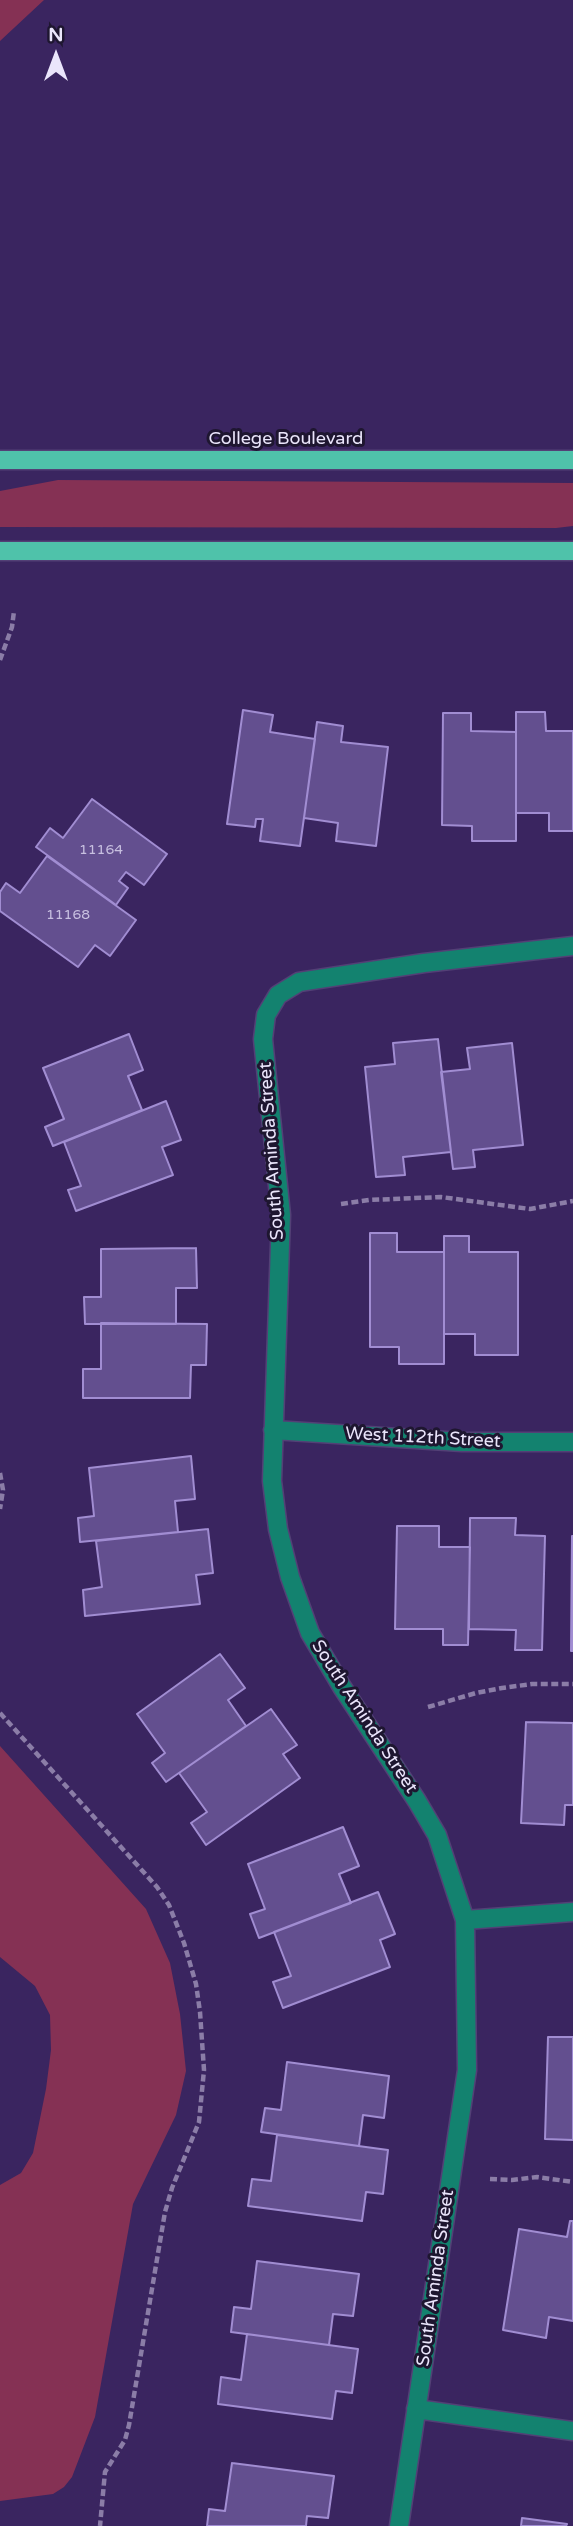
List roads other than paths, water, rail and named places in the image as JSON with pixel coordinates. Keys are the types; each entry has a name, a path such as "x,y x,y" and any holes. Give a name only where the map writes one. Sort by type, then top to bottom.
{"main road":[{"name":"College Boulevard","path":"0,460 573,460"},
{"path":"0,551 573,551"}],"street":[{"name":"South Aminda Street","path":"399,2526 467,2070 465,1920 437,1835 310,1633 290,1577 278,1529 272,1481 281,1215 263,1039 266,1015 278,995 299,982 424,963 573,946"},
{"name":"West 112th Street","path":"273,1430 462,1442 573,1442"},
{"path":"465,1920 573,1912"},
{"path":"416,2409 573,2431"}]}
